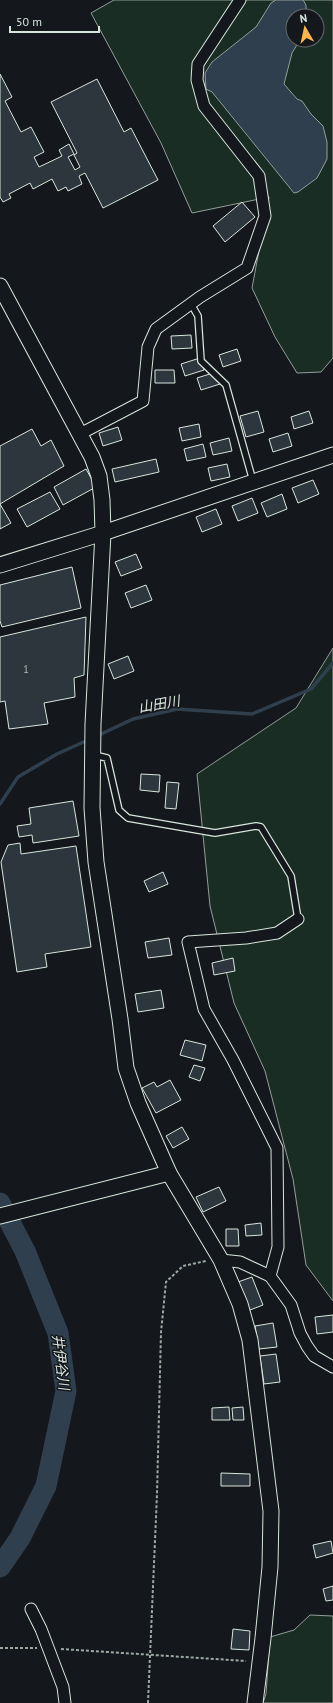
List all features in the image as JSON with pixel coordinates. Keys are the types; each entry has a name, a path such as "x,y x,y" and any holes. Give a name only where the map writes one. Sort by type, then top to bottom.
{"street":[{"path":"80,434 143,401 148,347 156,329 191,304 247,268 265,216 259,176 204,106 197,80 198,64 240,0"},
{"path":"0,286 92,457 98,476 102,500 103,533 93,724 92,808 96,862 120,1018 126,1068 138,1103 169,1173 221,1260 240,1304 250,1340 271,1511 270,1567 255,1703"},
{"path":"0,565 103,533 333,455"},
{"path":"270,1276 278,1247 277,1148 204,1009 188,942 246,938 277,933 298,920"},
{"path":"0,1216 169,1173"},
{"path":"221,1260 240,1262 270,1276 291,1305 300,1333 307,1346 314,1356 333,1367"},
{"path":"31,1609 41,1629 63,1687 65,1703"}],"lane":[{"path":"191,304 198,316 201,361 226,384 253,482"},
{"path":"93,751 106,758 119,810 128,818 215,833 256,826 261,827 291,876 298,920"}],"path":[{"path":"148,1703 157,1494 161,1332 166,1282 182,1266 209,1260 221,1260"},
{"path":"0,1648 47,1648 260,1661"}],"green space":[{"path":"114,0 333,0 333,358 321,372 297,373 275,337 252,288 269,197 192,213 161,143 91,13"},
{"path":"333,648 333,1301 306,1265 293,1179 265,1071 234,1003 210,906 197,774 296,708"},
{"path":"310,1615 333,1616 333,1703 263,1703 266,1694 270,1637 294,1630"}],"water":[{"path":"276,0 303,0 306,5 306,8 285,8 285,48 295,48 292,53 284,84 297,99 302,101 311,114 323,126 327,142 327,159 317,178 298,192 294,193 212,92 206,89 205,73 212,62 256,27 271,3"}],"building":[{"path":"0,74 12,97 5,101 21,132 31,127 44,152 34,157 39,167 62,156 59,150 69,144 74,154 68,157 75,170 80,167 74,155 77,153 51,102 97,79 124,132 131,128 158,180 103,208 85,173 79,176 82,184 68,191 66,187 58,191 52,179 33,189 30,183 9,194 11,198 3,202 0,197"},
{"path":"242,202 255,217 225,242 213,226"},
{"path":"191,335 192,348 172,349 171,336"},
{"path":"237,349 241,361 223,367 219,355"},
{"path":"200,358 204,370 185,376 181,364"},
{"path":"155,370 174,370 175,383 155,383"},
{"path":"216,372 220,384 201,390 197,378"},
{"path":"258,411 264,432 246,437 240,416"},
{"path":"309,411 313,423 294,429 291,417"},
{"path":"199,424 201,437 182,441 179,428"},
{"path":"118,427 122,440 103,446 99,433"},
{"path":"32,429 41,446 51,440 64,466 0,504 0,446"},
{"path":"288,433 292,446 273,452 269,439"},
{"path":"229,438 232,451 213,455 210,443"},
{"path":"203,444 206,457 187,461 184,449"},
{"path":"156,459 159,472 115,482 112,469"},
{"path":"227,464 230,477 211,481 208,468"},
{"path":"86,469 96,487 63,505 54,487"},
{"path":"313,480 319,494 298,503 292,488"},
{"path":"50,492 60,509 27,527 17,509"},
{"path":"282,494 287,509 267,517 261,503"},
{"path":"252,498 258,513 238,521 232,506"},
{"path":"0,504 11,523 0,529"},
{"path":"216,509 222,524 202,532 196,517"},
{"path":"136,554 142,568 121,576 115,562"},
{"path":"72,567 81,608 2,627 0,621 0,585"},
{"path":"146,585 152,600 131,608 125,593"},
{"path":"86,617 84,675 74,678 75,697 44,703 48,724 9,729 5,701 0,702 0,637"},
{"path":"128,656 134,671 114,679 108,664"},
{"path":"141,774 160,775 159,792 140,790"},
{"path":"167,782 179,783 176,809 165,808"},
{"path":"73,801 79,836 33,843 32,835 19,837 17,826 31,824 29,808"},
{"path":"20,843 21,854 76,846 91,947 45,954 47,967 17,972 1,862 8,845"},
{"path":"163,872 168,884 149,892 144,881"},
{"path":"169,938 172,955 148,958 145,942"},
{"path":"233,958 235,971 214,975 212,963"},
{"path":"161,990 164,1008 138,1012 135,994"},
{"path":"185,1040 206,1045 202,1061 180,1055"},
{"path":"194,1065 205,1068 200,1081 189,1077"},
{"path":"170,1080 181,1100 156,1113 142,1088 154,1082 157,1087"},
{"path":"182,1127 189,1139 173,1148 166,1136"},
{"path":"219,1187 226,1201 203,1212 196,1197"},
{"path":"261,1223 262,1235 246,1236 245,1225"},
{"path":"226,1229 238,1229 239,1246 226,1246"},
{"path":"252,1277 263,1305 250,1310 238,1282"},
{"path":"333,1315 333,1332 317,1334 315,1317"},
{"path":"273,1323 277,1347 259,1349 255,1326"},
{"path":"276,1354 280,1382 264,1384 260,1356"},
{"path":"229,1407 230,1420 212,1420 212,1408"},
{"path":"243,1407 244,1420 233,1420 232,1408"},
{"path":"221,1473 250,1474 250,1486 221,1486"},
{"path":"331,1541 333,1553 316,1558 313,1545"},
{"path":"333,1586 333,1600 326,1601 323,1589"},
{"path":"233,1629 250,1631 249,1650 231,1649"}],"waterway":[{"name":"山田川","path":"97,736 133,719 177,709 252,714 311,689 333,663"},
{"name":"山田川","path":"0,804 18,777 57,754 88,740"},
{"name":"井伊谷川","path":"0,1203 25,1251 58,1333 66,1391 46,1486 20,1538 0,1567"}]}
